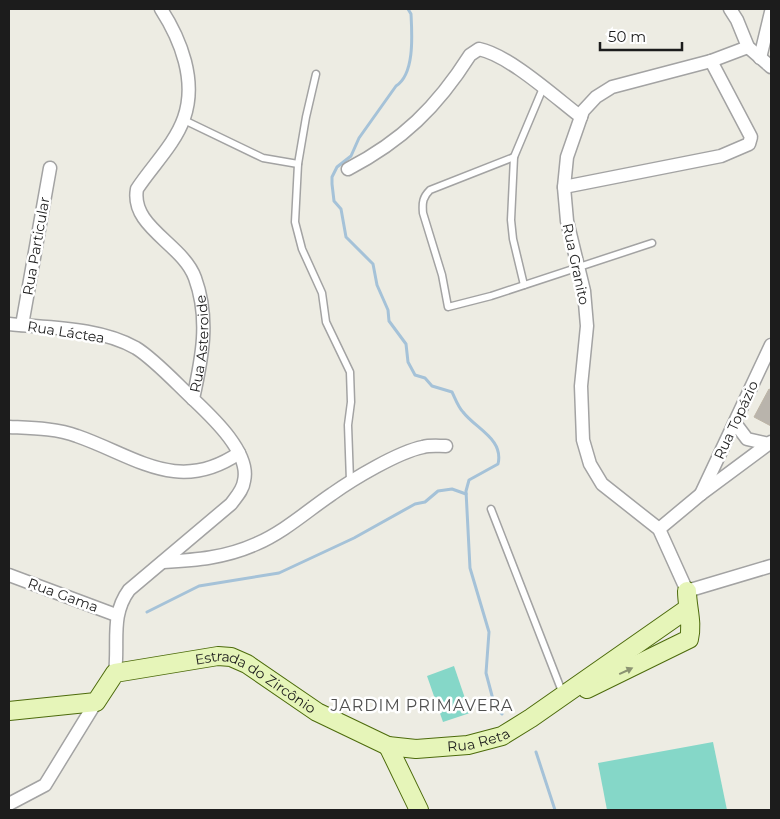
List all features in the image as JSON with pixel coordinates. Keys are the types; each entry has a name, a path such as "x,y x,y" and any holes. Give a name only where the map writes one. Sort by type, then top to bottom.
{"street":[{"name":"Rua Asteroide","path":"96,702 115,672 118,653 116,615 120,603 129,590 230,504 242,488 245,479 239,452 224,432 193,399 202,360 204,336 202,303 195,277 186,261 145,220 135,200 138,189 184,120 189,100 188,77 180,44 162,9"},
{"path":"730,9 737,20 748,47 771,67"},
{"path":"760,58 771,12"},
{"name":"Rua Granito","path":"687,600 660,528 602,484 590,464 583,440 581,410 587,326 584,291 567,221 564,187 567,157 583,111 596,97 612,87 711,61 748,47"},
{"path":"348,169 374,155 401,136 429,111 470,55 479,49 492,54 543,88 580,117"},
{"path":"564,187 721,156 749,144 751,137 711,61"},
{"name":"Rua Particular","path":"15,324 50,168"},
{"name":"Rua Láctea","path":"15,324 106,336 136,348 193,399"},
{"name":"Rua Topázio","path":"701,494 771,345"},
{"path":"734,423 746,439 770,443"},
{"path":"9,427 76,435 140,464 168,471 202,470 221,465 239,452"},
{"path":"660,528 701,494 770,443"},
{"path":"163,562 201,560 227,555 257,544 279,532 350,482 415,449 446,446"},
{"path":"687,600 771,566"},
{"name":"Rua Gama","path":"9,575 116,615"},
{"name":"Rua Reta","path":"561,698 682,644 689,639 691,630 687,600"},
{"name":"Rua Reta","path":"388,746 416,749 468,745 502,736 561,698 687,600"},
{"name":"Estrada do Zircônio","path":"115,672 188,659 218,656 231,658 247,664 317,712 388,746"},
{"path":"9,711 96,702"},
{"path":"9,804 45,785 96,702"},
{"path":"388,746 419,810"}],"lane":[{"path":"316,74 306,116 298,164 295,222 302,250 322,293 326,322 350,372 352,402 348,425 350,482"},
{"path":"524,285 511,220 514,157 543,88"},
{"path":"184,120 263,158 298,164"},
{"path":"514,157 430,190 425,195 422,202 423,213 440,267 448,307 524,285 577,266 652,243"},
{"path":"491,509 561,698"}],"shaded area":[{"path":"454,666 470,713 443,722 427,676"},
{"path":"713,742 727,810 607,810 598,763"}],"building":[{"path":"769,389 771,390 771,426 754,417"}],"waterway":[{"path":"408,9 411,14 412,42 407,72 359,138 351,156 337,167 332,177 334,201 341,209 346,237 373,264 377,285 388,310 389,321 406,344 408,362 415,375 425,378 432,386 452,392 461,410 488,435 497,448 499,455 498,464 469,480 466,491 470,568 489,632 486,673 495,707 502,714"},
{"path":"147,612 199,586 279,573 354,538 415,504 425,502 438,491 452,489 466,494"},
{"path":"536,752 555,810"}],"district":[{"name":"JARDIM PRIMAVERA","path":"422,705"}]}
